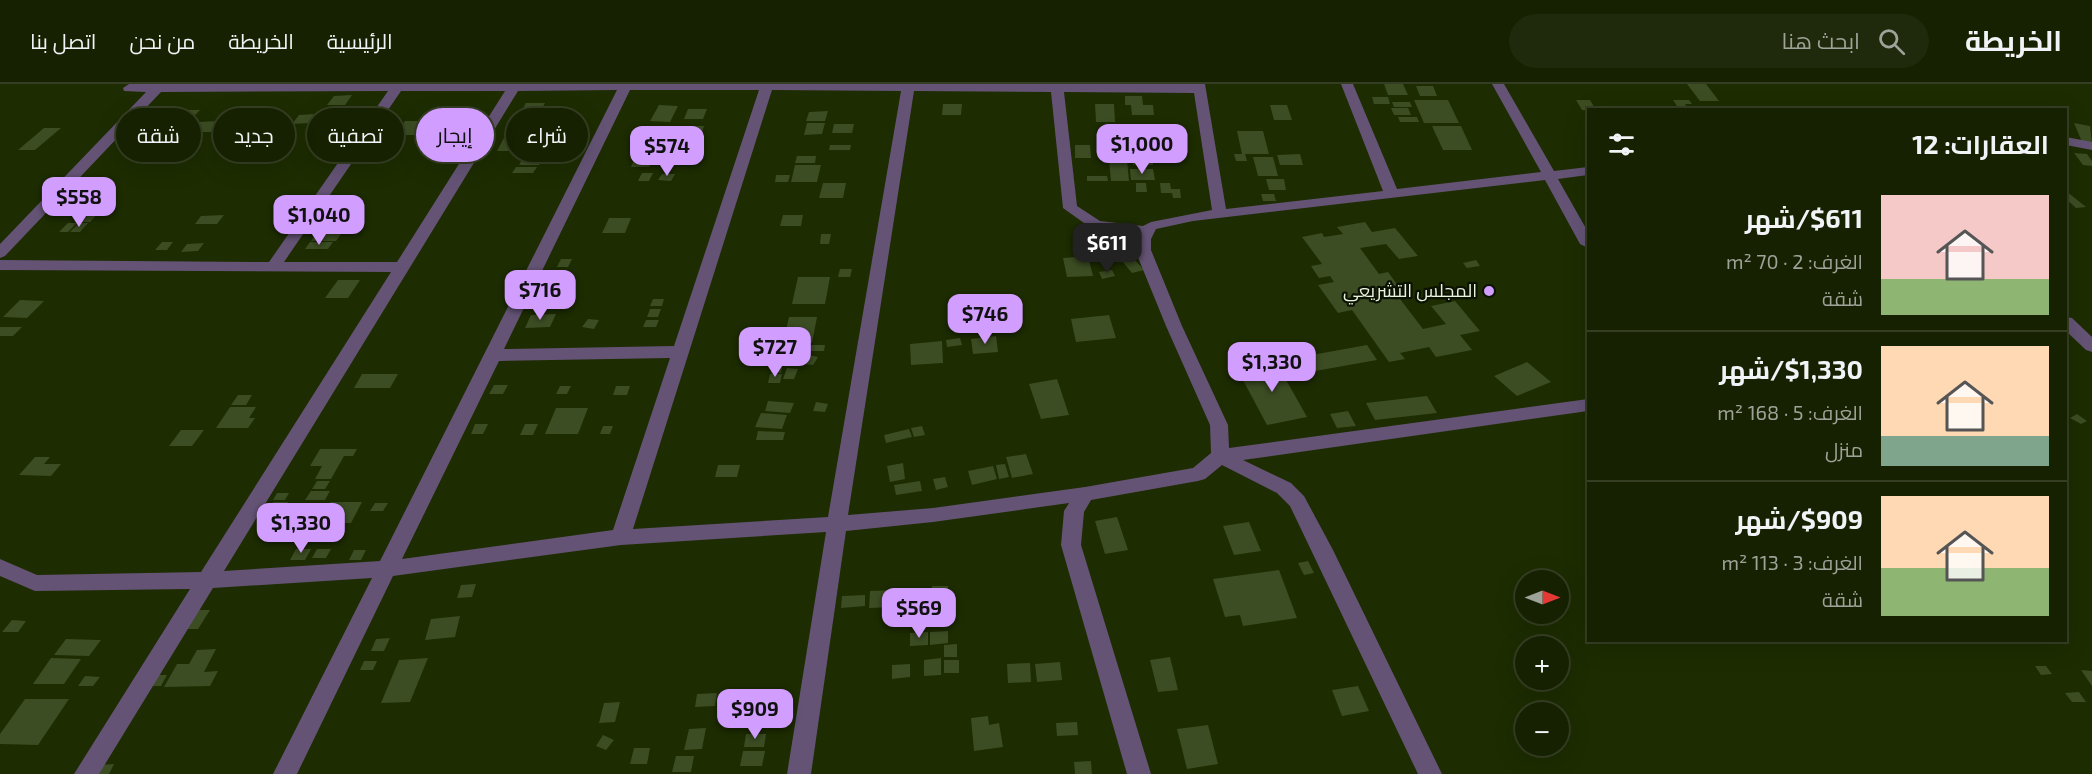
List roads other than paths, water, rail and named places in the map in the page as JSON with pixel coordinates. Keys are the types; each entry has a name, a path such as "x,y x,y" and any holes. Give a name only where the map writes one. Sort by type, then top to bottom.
{"street":[{"path":"1347,84 1392,195"},
{"path":"1498,84 1587,242"},
{"path":"129,88 159,86 626,85 1199,86 1220,214"},
{"path":"285,774 626,85"},
{"path":"621,537 766,85"},
{"path":"0,253 159,86"},
{"path":"273,267 398,86"},
{"path":"86,774 515,86"},
{"path":"799,774 837,524 909,86"},
{"path":"1057,86 1070,208 1096,225 1146,231 1159,224 1220,214 1587,171"},
{"path":"2067,141 2092,146"},
{"path":"1146,231 1143,250 1174,326 1220,425 1220,456"},
{"path":"0,265 401,267"},
{"path":"2067,323 2092,346"},
{"path":"492,355 680,352"},
{"path":"0,567 35,582 207,580 386,569 621,537 837,524 933,515 1084,494 1198,474 1220,456 1587,405"},
{"path":"1220,456 1284,488 1297,501 1323,550 1430,774"},
{"path":"1084,494 1074,511 1071,544 1139,774"}],"place":[{"name":"المجلس التشريعي","path":"1489,291"}]}
